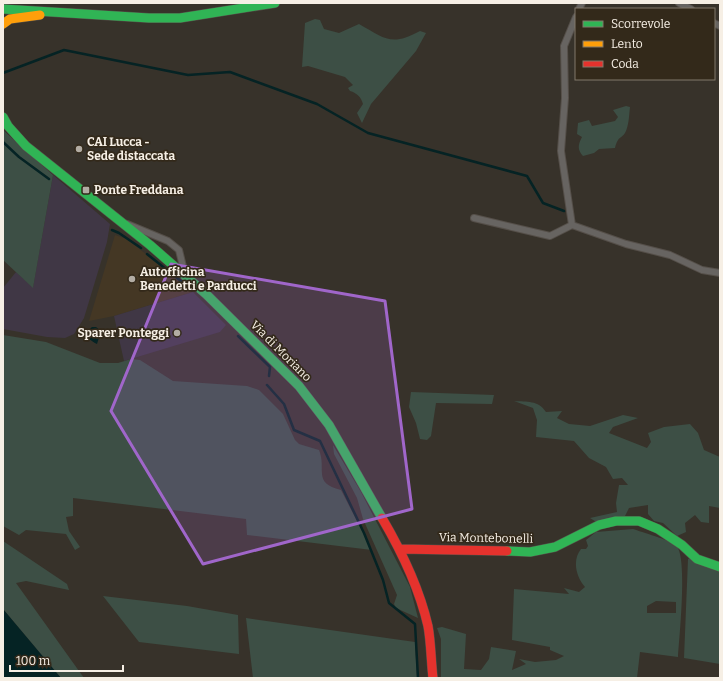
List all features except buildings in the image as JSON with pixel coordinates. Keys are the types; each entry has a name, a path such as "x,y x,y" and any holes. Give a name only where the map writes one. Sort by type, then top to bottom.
{"main road":[{"path":"3,10 65,12 149,18 180,18 226,12 275,3"},
{"path":"3,24 10,19 65,12"},
{"name":"Via di Moriano","path":"3,117 8,126 26,146 185,275 299,386 315,405 329,425 400,549 422,604 431,645 433,678"},
{"name":"Via Montebonelli","path":"400,549 530,552 555,547 599,525 616,521 639,521 658,529 682,545 697,559 720,567"}],"street":[{"path":"679,3 689,8"},
{"path":"572,225 561,151 565,98 564,46 575,18"},
{"path":"474,218 550,236 572,225 626,244 670,255 702,270 720,273"},
{"path":"120,221 147,231 179,250 185,275"}],"highlighted area":[{"path":"171,264 385,301 412,509 203,564 111,411"}],"shaded area":[{"path":"53,175 110,224 107,242 84,318 74,334 65,338 47,337 3,329 3,288 16,272 33,287"},
{"path":"115,235 127,239 193,292 114,316 89,321"},
{"path":"193,292 226,325 220,332 124,361 114,316"}],"green space":[{"path":"315,19 320,20 324,29 339,33 359,24 382,37 395,40 402,39 420,31 426,33 416,51 371,104 362,123 357,113 363,104 360,97 348,88 353,85 345,77 308,66 302,67 305,23"},
{"path":"626,106 630,107 629,120 624,135 617,141 615,148 599,149 594,153 583,156 579,149 582,137 577,134 578,123 589,120 592,126 615,121 618,117 613,110"},
{"path":"3,130 53,175 33,288 3,260"},
{"path":"3,335 46,342 100,363 118,363 131,359 140,360 173,381 247,386 259,390 283,414 295,440 299,444 319,450 323,479 332,487 341,490 372,550 247,535 246,519 73,498 73,516 66,517 69,531 80,547 75,550 66,534 26,530 19,535 3,526"},
{"path":"411,392 494,395 492,404 436,403 431,436 427,440 420,439 416,423 409,407"},
{"path":"514,401 528,402 539,405 546,412 562,411 557,418 569,424 590,426 623,415 638,418 613,427 609,433 647,448 651,442 648,433 664,427 690,424 698,433 704,450 720,457 720,508 709,506 709,523 701,522 695,515 685,523 686,532 677,536 663,523 654,521 648,514 648,505 629,508 625,516 598,523 590,518 617,512 616,503 619,485 628,485 622,478 613,479 606,467 589,458 574,441 536,437 537,420 533,408"},
{"path":"333,445 361,492 410,587 418,618 396,608 394,604 397,595 363,519 357,498 334,454"},
{"path":"633,529 676,545 680,552 682,564 681,616 678,657 640,652 637,678 441,678 441,639 437,628 442,627 466,634 464,669 481,670 489,659 491,647 516,651 512,670 526,664 519,659 535,662 556,660 564,656 550,650 550,647 512,640 514,589 569,594 564,588 579,592 585,587 577,573 576,563 578,553 581,549 586,549 588,546 586,540 596,532","holes":["656,601 676,602 676,613 647,613 647,606"]},
{"path":"3,541 67,584 69,590 26,581 16,583 84,678 61,678 3,609"},
{"path":"690,558 720,569 720,664 684,658 688,559"},
{"path":"103,596 187,606 238,615 239,654 139,642"},
{"path":"246,618 415,642 417,678 253,678"}],"water":[{"path":"92,327 96,327 101,331 97,344 87,337 87,332"},
{"path":"3,609 61,678 3,678"}],"waterway":[{"path":"3,73 64,50 188,75 230,72 317,104 368,133 527,176 543,203 564,211"},
{"path":"3,142 19,157 49,179"},
{"path":"112,230 141,248"},
{"path":"147,254 192,290"},
{"path":"238,336 270,367 269,376"},
{"path":"267,385 284,404 294,430 320,441 364,533 383,580 389,603 415,624 418,678"}],"traffic: fast":[{"path":"3,9 149,18 180,18 275,3"},
{"path":"3,117 8,126 26,146 150,245 206,294 299,386 329,425 382,518"},
{"path":"507,551 530,552 555,547 599,525 616,521 639,521 658,529 682,545 697,559 720,567"}],"traffic: slow":[{"path":"3,24 10,19 40,15"}],"traffic: jam":[{"path":"382,518 403,557 420,597 430,638 433,678"},
{"path":"400,549 507,551"}],"place":[{"name":"CAI Lucca - Sede distaccata","path":"79,149"},
{"name":"Ponte Freddana","path":"86,190"},
{"name":"Autofficina Benedetti e Parducci","path":"132,279"},
{"name":"Sparer Ponteggi","path":"177,333"}]}
